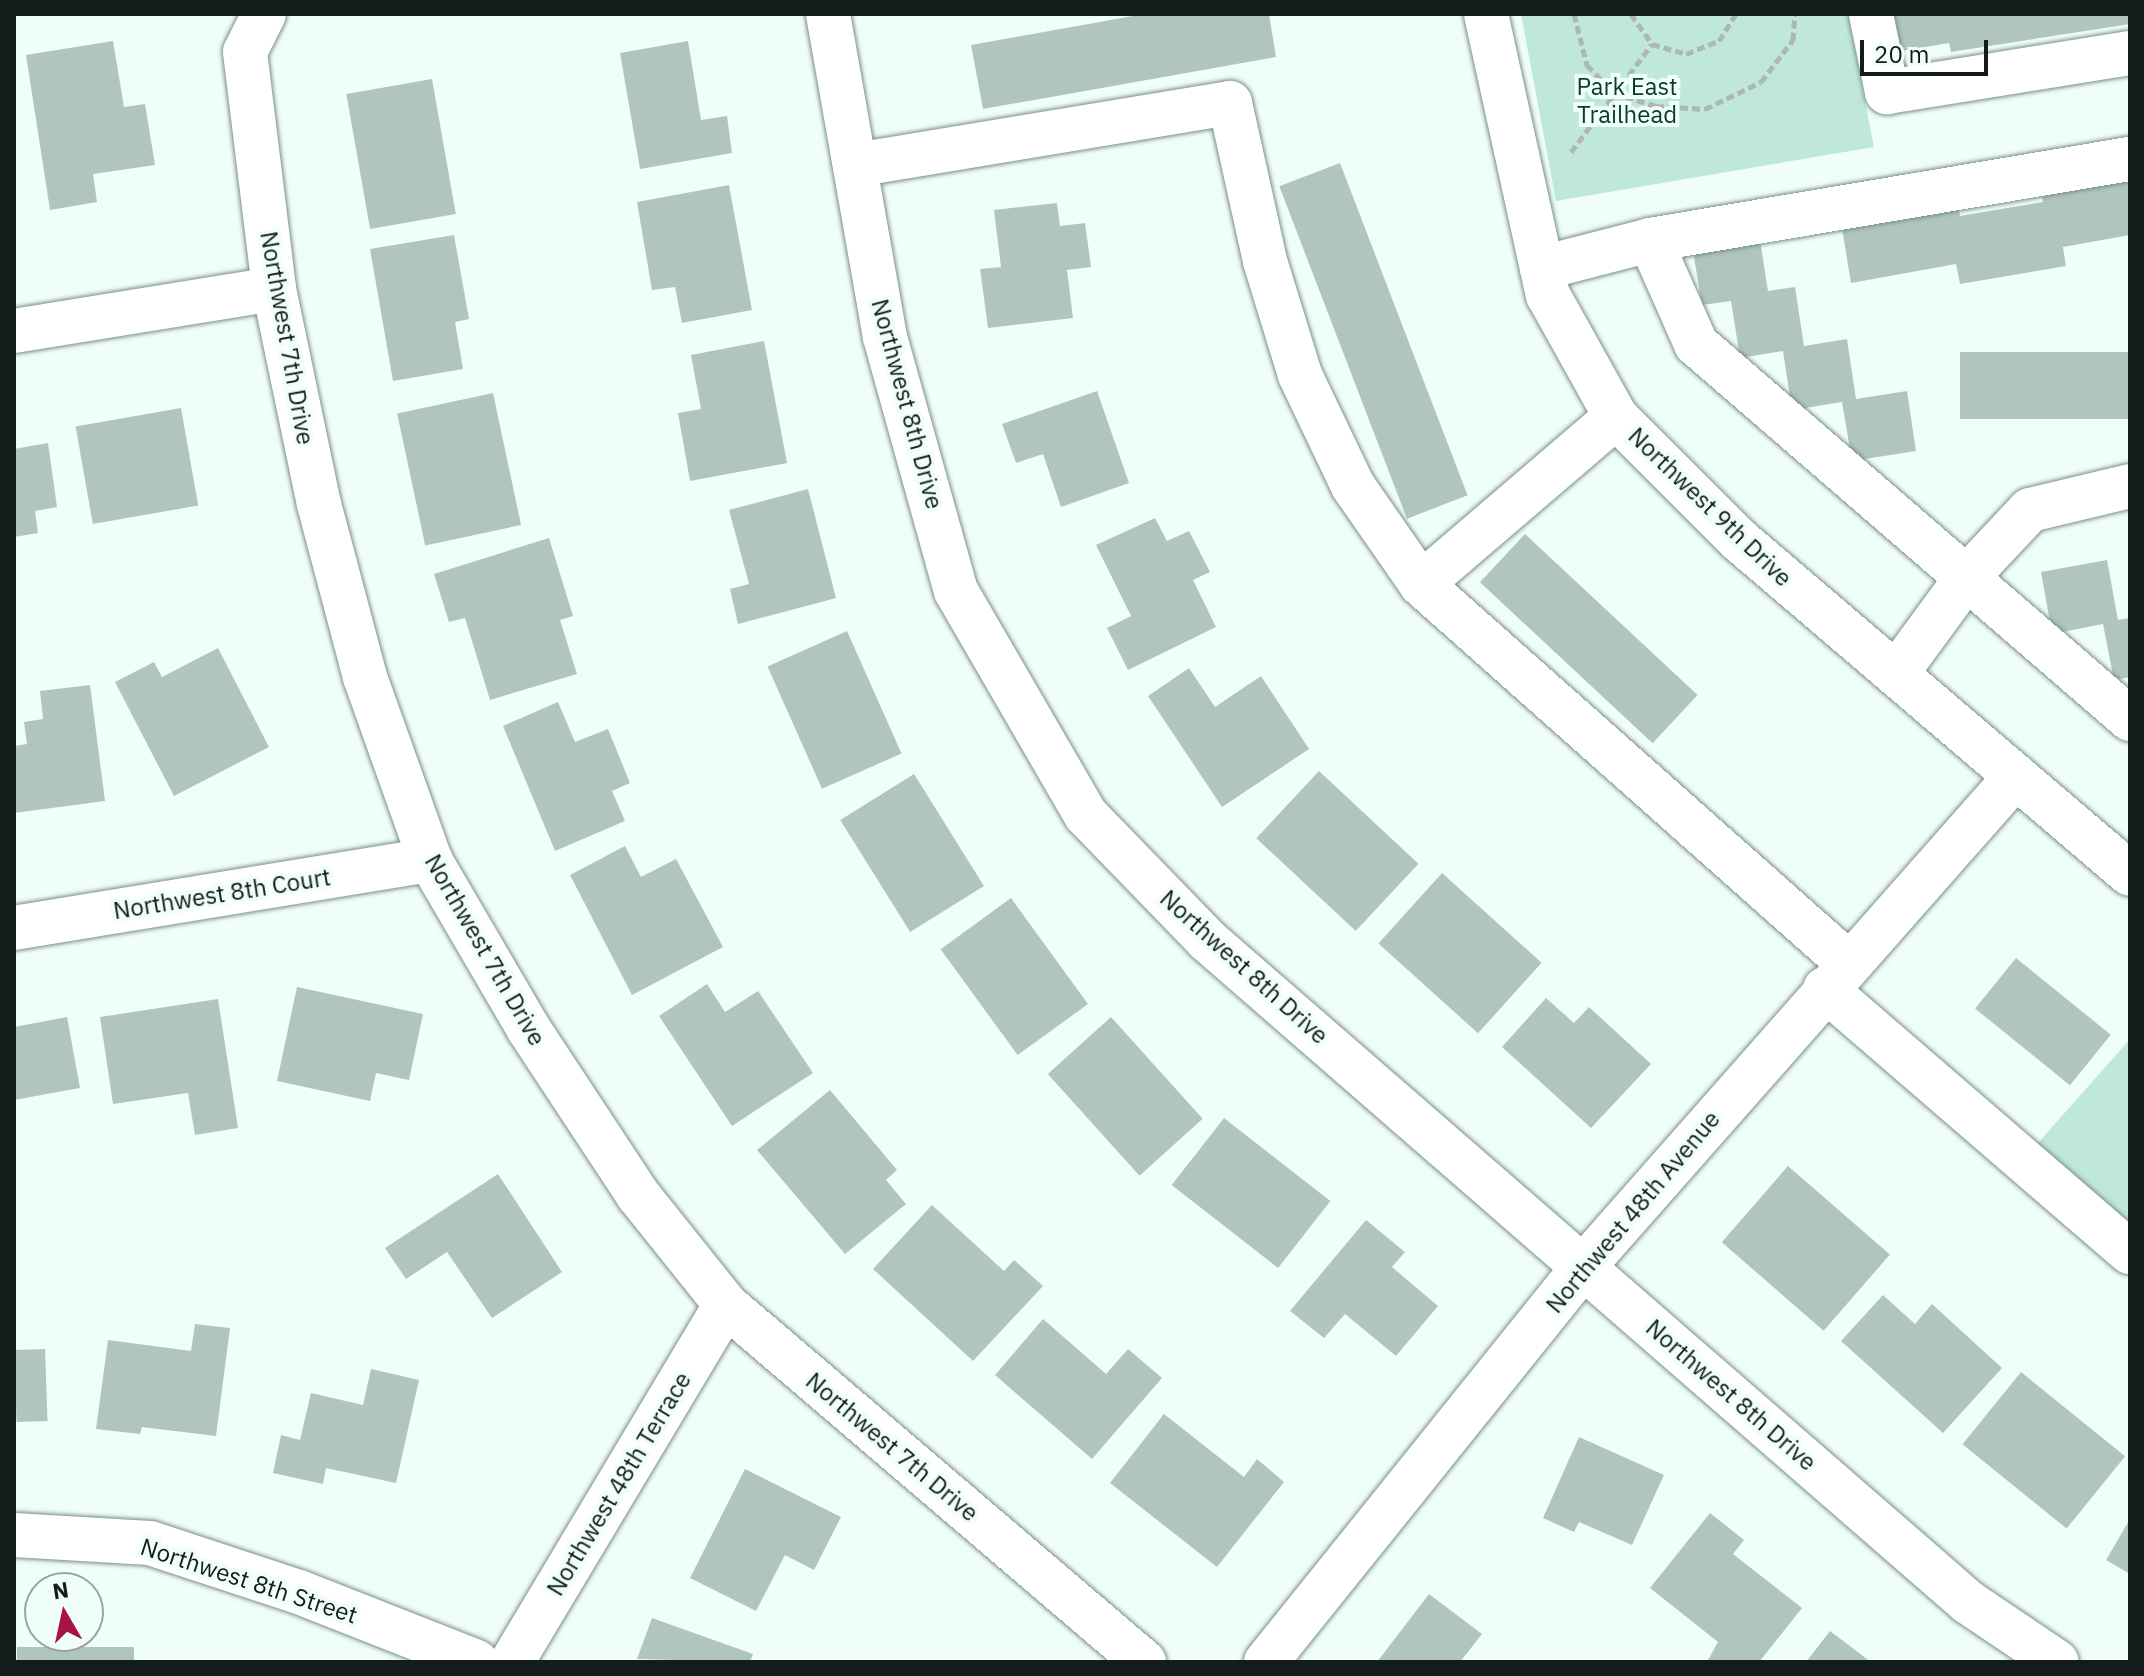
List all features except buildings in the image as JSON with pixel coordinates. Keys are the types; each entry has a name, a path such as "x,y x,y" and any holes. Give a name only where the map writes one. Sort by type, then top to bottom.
{"street":[{"name":"Northwest 7th Drive","path":"264,14 245,52 274,289 319,504 365,677 430,860 528,1028 629,1182 726,1305 1144,1662"},
{"name":"Northwest 8th Drive","path":"828,14 885,337 956,591 1086,815 1207,940 1968,1602 2057,1662"},
{"name":"Northwest 9th Drive","path":"1486,14 1548,295 1616,417 1739,540 2130,874"},
{"path":"1871,14 1887,92 2130,53"},
{"path":"855,165 1230,103 1265,261 1300,375 1353,486 1421,584 2130,1252"},
{"path":"1542,268 1650,240 2130,159"},
{"path":"1650,240 1696,344 2130,719"},
{"path":"14,331 274,289"},
{"path":"1421,584 1616,417"},
{"path":"1896,674 1967,577 2030,510 2130,486"},
{"name":"Northwest 48th Avenue","path":"1266,1662 1584,1266 1836,976 2016,776"},
{"name":"Northwest 8th Court","path":"14,928 430,860"},
{"name":"Northwest 48th Terrace","path":"512,1662 726,1305"},
{"name":"Northwest 8th Street","path":"14,1535 150,1543 299,1592 477,1662"}],"path":[{"path":"1574,14 1587,65 1614,93 1656,106 1705,109 1761,82 1793,40 1795,14"},
{"path":"1631,14 1652,44 1686,54 1704,50 1719,41 1736,14"},
{"path":"1571,152 1652,44"}],"green space":[{"name":"Park East Trailhead","path":"1521,14 1848,14 1874,147 1556,201"},
{"path":"2130,1039 2130,1223 2038,1143"}]}
